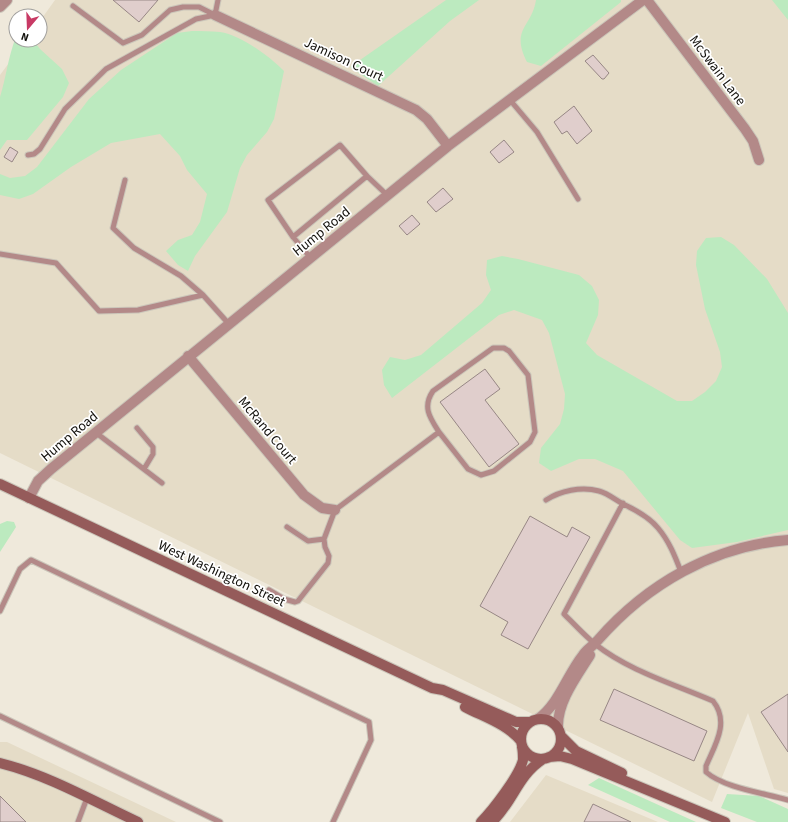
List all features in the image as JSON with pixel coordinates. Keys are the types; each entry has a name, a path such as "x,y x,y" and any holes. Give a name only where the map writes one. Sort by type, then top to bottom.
{"main road":[{"name":"West Washington Street","path":"0,484 432,688 441,695 506,728 514,733 522,744"},
{"name":"West Washington Street","path":"432,688 443,690 516,722 534,720"},
{"path":"481,822 495,807 520,767 523,760 522,732 534,720 547,719 576,751 654,789 660,794 724,822"},
{"path":"492,822 505,808 527,771 558,748 559,732"},
{"path":"522,744 531,756 546,758 560,756 572,759 652,793 660,794"},
{"path":"0,762 40,776 138,822"}],"street":[{"path":"0,7 7,0"},
{"name":"Hump Road","path":"29,498 38,482 50,469 228,323 448,146 643,0"},
{"name":"McSwain Lane","path":"647,0 749,135 757,150 759,160"},
{"name":"Jamison Court","path":"215,15 416,110 427,119 448,146"},
{"name":"McRand Court","path":"188,356 304,495 322,508 335,510"},
{"path":"534,720 550,710 570,671 588,648 594,644 630,607 650,591 681,572 727,552 754,544 788,540"},
{"path":"559,732 557,716 577,676 592,651 594,644"}],"lane":[{"path":"215,15 218,0"},
{"path":"73,6 123,43 142,35 170,10 183,7 199,7 215,15"},
{"path":"28,155 34,154 40,149 65,109 106,68 196,19 215,15"},
{"path":"510,100 537,132 578,200"},
{"path":"310,257 293,237 268,200 340,145 367,176 387,195"},
{"path":"293,237 367,176"},
{"path":"125,180 113,228 134,248 180,276 203,295 228,323"},
{"path":"0,254 56,263 99,311 138,310 203,295"},
{"path":"499,347 509,351 528,375 535,432 530,442 494,471 481,475 468,468 439,432 428,416 427,406 429,397 433,391 494,348 499,347"},
{"path":"137,428 153,448 153,454 144,469"},
{"path":"95,432 162,483"},
{"path":"269,590 284,599 295,602 298,600 328,562 329,556 325,547 324,539 335,510 439,432"},
{"path":"546,500 561,493 588,489 599,491 623,503 647,517 658,528 674,553 681,572"},
{"path":"623,503 564,614 594,644 636,669 714,701 719,708 721,731 706,766 706,772 712,777 726,783 788,800"},
{"path":"287,527 308,541 324,539"},
{"path":"0,611 20,569 31,560 370,722 371,740 333,822"},
{"path":"0,716 220,822"},
{"path":"78,822 87,798"}],"shaded area":[{"path":"55,0 788,0 788,793 774,789 748,713 712,802 0,453 0,75 20,48 48,48 48,10"},
{"path":"0,742 7,742 176,822 0,822"},
{"path":"546,775 658,822 510,822"}],"green space":[{"path":"446,0 479,0 450,21 378,86 350,67"},
{"path":"536,0 621,0 621,2 541,66 527,62 522,51 521,42 521,35 534,9"},
{"path":"772,0 788,0 788,20"},
{"path":"192,31 220,32 237,37 263,53 284,71 274,119 267,132 247,155 240,168 227,212 195,256 188,271 178,265 166,251 178,240 192,235 200,222 207,194 187,170 180,156 160,134 111,143 71,167 33,194 19,199 0,195 0,174 10,178 25,176 37,167 89,99 121,70 177,33"},
{"path":"12,48 39,48 62,69 69,83 63,97 27,140 7,140 0,150 0,97"},
{"path":"721,237 734,245 767,279 788,313 788,530 737,542 692,548 680,540 623,471 595,459 579,459 551,471 539,463 541,448 560,424 564,409 565,394 549,333 542,320 514,310 499,315 392,398 384,385 382,370 390,357 405,360 421,355 482,303 491,290 486,275 487,260 502,256 579,275 592,286 599,300 598,315 586,343 597,355 677,401 692,401 705,392 716,381 722,367 720,352 705,309 696,265 697,251 706,238"},
{"path":"7,521 14,522 16,527 0,552 0,524"},
{"path":"599,778 696,822 670,822 588,785"},
{"path":"727,794 759,796 788,809 788,822 757,822 721,808"}],"building":[{"path":"113,0 158,0 139,22"},
{"path":"593,55 609,73 604,79 602,79 585,61"},
{"path":"574,106 592,131 577,144 567,131 562,134 554,122"},
{"path":"504,140 514,152 499,163 490,152"},
{"path":"10,147 18,152 12,162 4,157"},
{"path":"443,188 453,199 436,212 427,202"},
{"path":"412,215 420,224 407,235 399,226"},
{"path":"485,369 500,389 485,400 519,444 489,467 440,402"},
{"path":"530,516 567,537 572,527 590,537 528,649 501,635 508,622 480,606"},
{"path":"614,689 707,731 694,761 600,720"},
{"path":"788,694 788,752 761,712"},
{"path":"0,796 26,822 0,822"},
{"path":"593,804 631,822 584,822"}]}
